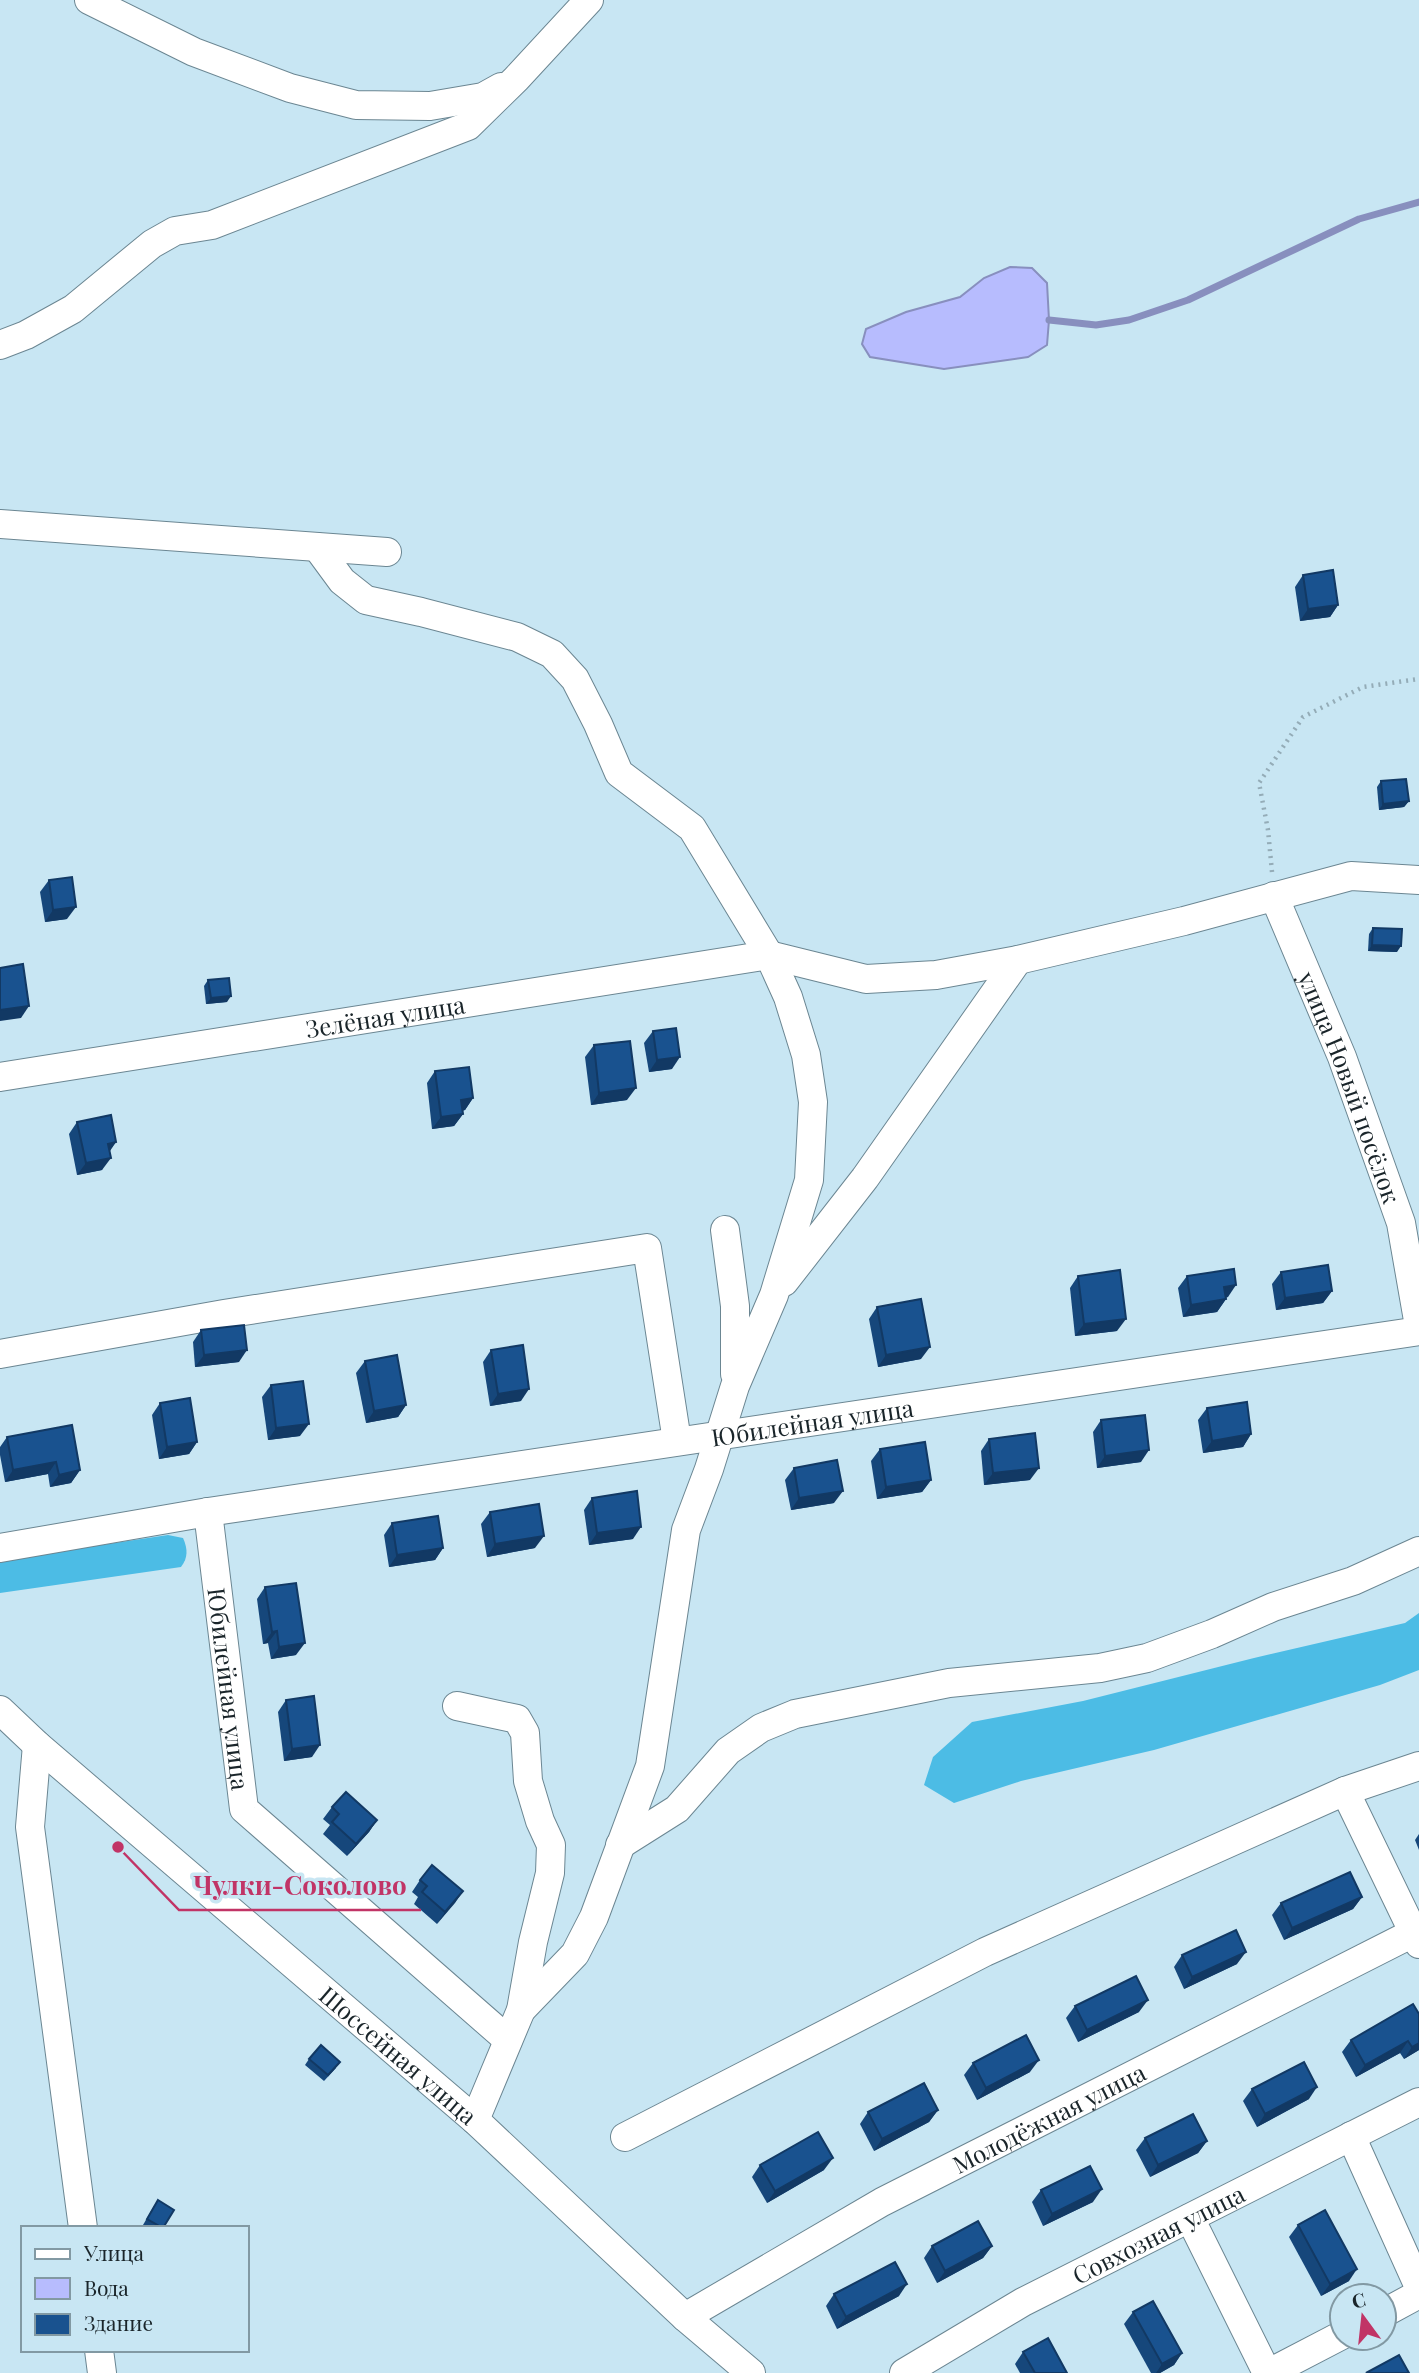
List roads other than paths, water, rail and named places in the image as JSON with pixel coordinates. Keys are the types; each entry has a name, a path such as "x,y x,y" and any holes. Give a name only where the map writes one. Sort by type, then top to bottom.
{"street":[{"path":"89,0 194,52 290,88 356,105 430,106 483,97 516,79"},
{"path":"0,345 26,335 73,309 152,244 176,231 212,225 468,126 589,0"},
{"path":"0,524 387,552"},
{"path":"317,547 342,581 366,600 517,637 552,654 575,679 619,773 692,828 769,955 788,997 806,1055 813,1102 809,1180 774,1295 735,1386 709,1469 686,1530 650,1766 594,1917 575,1954 522,2010"},
{"path":"769,955 866,979 936,975 1018,960 1184,921 1351,876 1419,880"},
{"name":"улица Новый посёлок","path":"1274,896 1342,1057 1401,1223 1419,1329"},
{"name":"Зелёная улица","path":"0,1077 769,955"},
{"path":"774,1295 865,1178 1018,960"},
{"path":"725,1230 735,1306 735,1386"},
{"path":"0,1354 224,1314 647,1248 677,1441"},
{"name":"Юбилейная улица","path":"0,1548 208,1512 1419,1329"},
{"name":"Юбилейная улица","path":"208,1512 244,1809 508,2040"},
{"path":"620,1844 677,1809 727,1751 761,1728 795,1714 949,1684 1100,1668 1147,1658 1212,1634 1273,1607 1353,1581 1419,1551"},
{"path":"457,1706 517,1719 525,1733 528,1781 540,1821 551,1845 550,1873 533,1942 522,2010 475,2120"},
{"name":"Шоссейная улица","path":"0,1710 37,1745 475,2120 685,2317 751,2373"},
{"path":"37,1745 30,1827 83,2226"},
{"path":"625,2137 985,1952 1345,1791 1419,1766"},
{"path":"1345,1791 1417,1936"},
{"name":"Молодёжная улица","path":"685,2317 882,2203 1417,1936"},
{"name":"Совхозная улица","path":"904,2373 1023,2302 1419,2102"},
{"path":"1351,2136 1419,2287"},
{"path":"1190,2218 1268,2373 1328,2342"},
{"path":"1398,2305 1419,2294"},
{"path":"99,2352 102,2373"}],"water":[{"path":"1010,267 1032,268 1047,283 1047,345 1028,357 944,369 870,357 862,344 866,329 906,312 960,297 984,278"}],"waterway":[{"path":"1049,320 1096,325 1129,320 1188,300 1359,219 1419,202"}],"place":[{"name":"Чулки-Соколово","path":"118,1847"}]}
